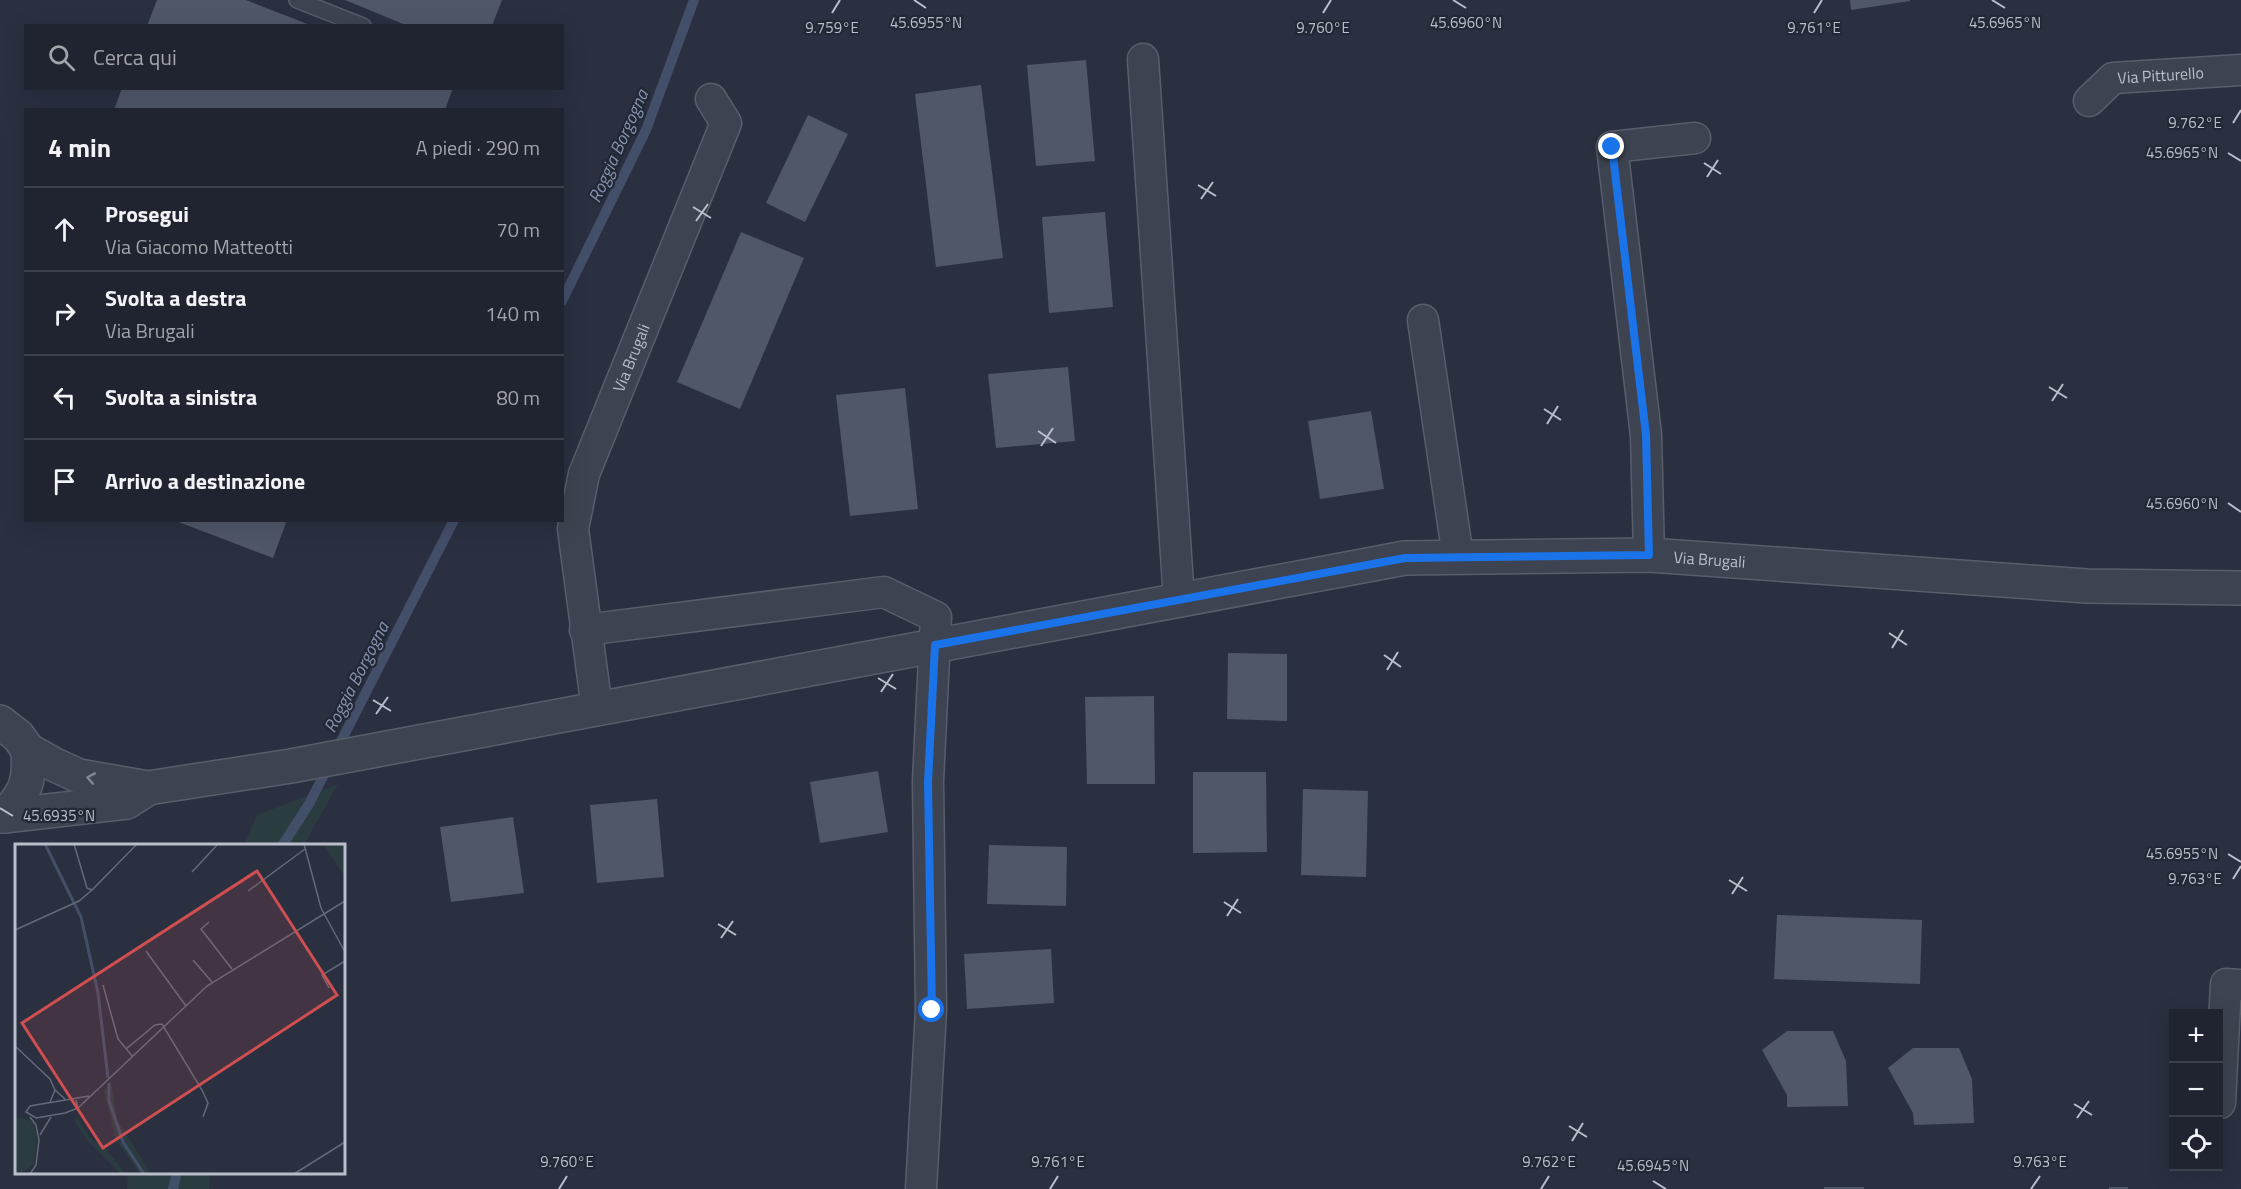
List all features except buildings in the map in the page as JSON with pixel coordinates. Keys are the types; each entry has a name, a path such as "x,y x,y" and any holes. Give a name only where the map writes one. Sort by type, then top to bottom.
{"street":[{"path":"1143,58 1179,600"},
{"name":"Via Pitturello","path":"2089,101 2113,78 2241,70"},
{"name":"Via Brugali","path":"597,709 573,529 584,474 726,123 711,99"},
{"path":"1649,555 1646,435 1612,147 1695,138"},
{"path":"1423,320 1458,557"},
{"name":"Via Brugali","path":"148,788 291,766 1405,558 1649,555 2087,586 2241,588"},
{"path":"585,630 884,592 936,617 928,782 932,1010 921,1189"},
{"path":"0,723 18,736 27,750 79,776 148,788"},
{"path":"2,816 18,802 27,785 27,750"},
{"path":"2,816 127,802 148,788"},
{"path":"2222,1063 2226,984 2241,985"}],"lane":[{"path":"297,0 358,24"}],"shaded area":[{"path":"338,784 305,844 244,844 257,815"},
{"path":"128,1174 210,1174 209,1189 127,1189"}],"waterway":[{"name":"Roggia Borgogna","path":"564,297 646,130 694,0"},
{"name":"Roggia Borgogna","path":"283,844 309,804 453,522"},
{"name":"Roggia Borgogna","path":"173,1189 177,1174"}],"route":[{"path":"932,1010 928,782 935,645 1405,558 1649,555 1646,435 1612,147"}]}
